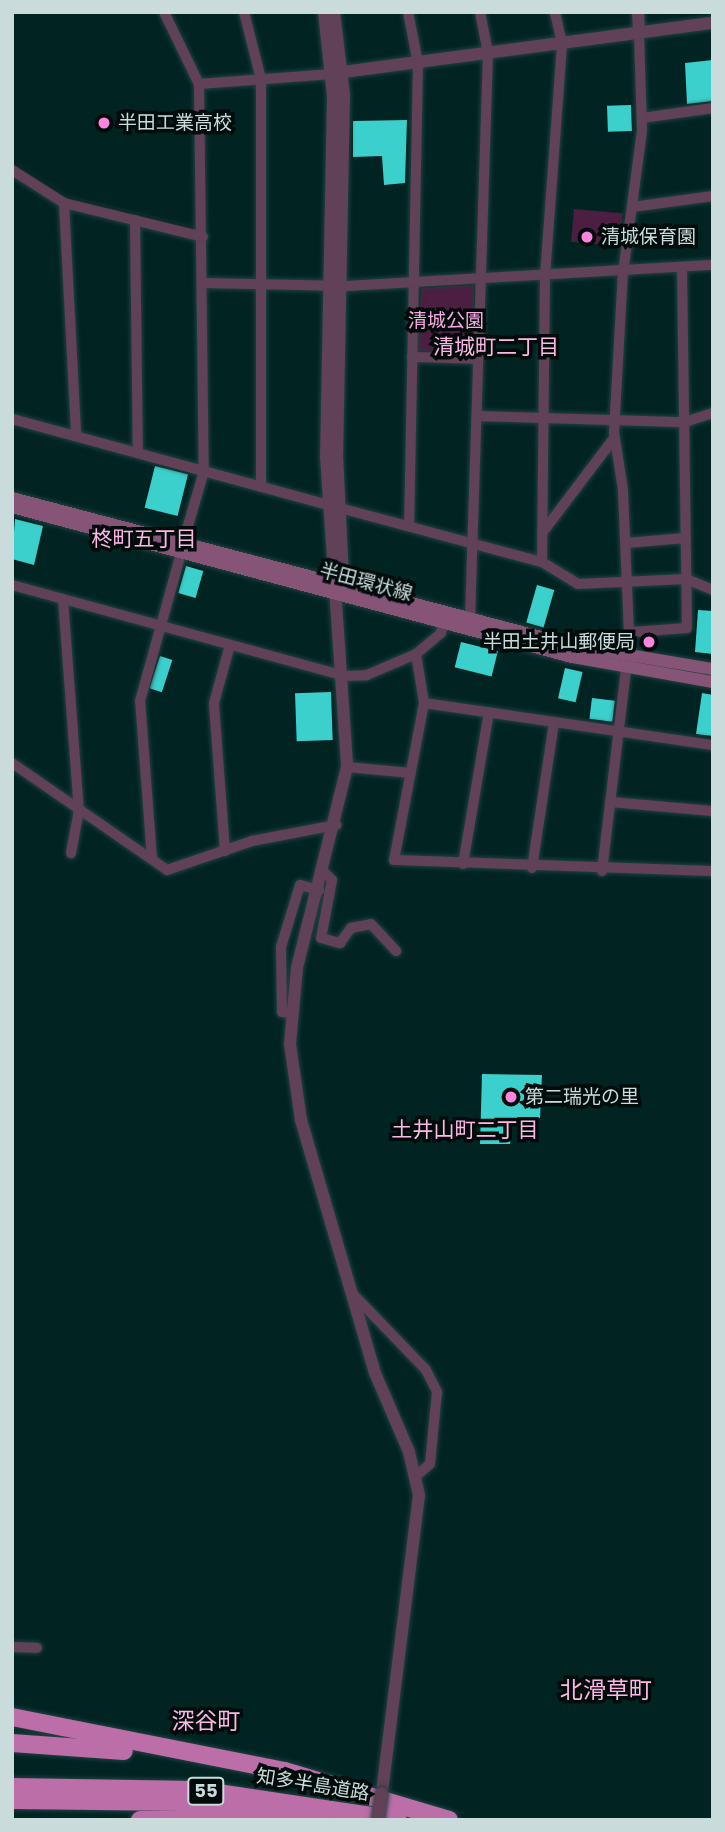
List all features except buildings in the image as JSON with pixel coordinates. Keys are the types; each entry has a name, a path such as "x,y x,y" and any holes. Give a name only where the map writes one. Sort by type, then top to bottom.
{"highway":[{"path":"12,1717 285,1771 293,1778"},
{"path":"21,1743 171,1756 293,1778 449,1820"},
{"name":"知多半島道路","path":"12,1787 198,1790 398,1820"},
{"name":"知多半島道路","path":"12,1800 180,1802 324,1820"},
{"path":"140,1820 237,1820"}],"main road":[{"name":"半田環状線","path":"12,498 443,623 713,682"},
{"name":"半田環状線","path":"12,507 182,548"},
{"name":"半田環状線","path":"339,591 470,619 628,663 713,669"}],"street":[{"path":"152,859 140,701 204,471 199,84 164,12"},
{"path":"244,12 261,79 261,487"},
{"path":"324,12 337,73"},
{"path":"334,12 337,73 333,286 334,506 343,576 339,591 347,767 337,825 291,1013 296,1099 375,1373 416,1476 418,1533 378,1820"},
{"path":"408,12 418,63 409,526"},
{"path":"470,619 488,53 480,12"},
{"path":"542,562 545,276 562,43 555,12"},
{"path":"602,871 632,632 626,543 614,438 623,273 642,118 638,12"},
{"path":"199,84 337,73 713,23"},
{"path":"642,118 713,108"},
{"path":"12,170 64,203 203,237"},
{"path":"632,207 713,196"},
{"path":"64,203 76,435"},
{"path":"135,220 138,453"},
{"path":"203,283 333,286 414,283 623,273 713,264"},
{"path":"632,632 687,628 682,267"},
{"path":"412,357 478,359"},
{"path":"477,416 685,422 713,413"},
{"path":"12,419 542,562 578,584 686,579 713,590"},
{"path":"542,532 614,438"},
{"path":"626,543 686,538"},
{"path":"12,585 344,676 367,675 416,654 441,633 443,623"},
{"path":"63,599 79,810 71,853"},
{"path":"225,850 214,703 230,645"},
{"path":"416,654 424,703 394,860 602,871 713,871"},
{"path":"424,703 713,745"},
{"path":"463,864 489,712"},
{"path":"532,868 554,722"},
{"path":"12,762 167,870 225,850 337,825"},
{"path":"347,767 411,774"},
{"path":"610,802 713,811"},
{"path":"324,872 332,880 321,937 340,943 351,928 371,923 396,951"},
{"path":"291,1013 282,1012 281,947 300,884 319,890"},
{"path":"352,1292 426,1370 437,1392 430,1464 416,1476"},
{"path":"12,1647 37,1648"}],"green space":[{"path":"574,209 623,213 620,246 571,242"},
{"name":"清城公園","path":"474,285 474,353 417,351 421,288"}],"waterway":[{"path":"12,162 68,198 192,228"}],"place":[{"name":"半田工業高校","path":"104,123"},
{"name":"清城保育園","path":"587,237"},
{"name":"半田土井山郵便局","path":"649,642"},
{"name":"第二瑞光の里","path":"511,1097"}],"district":[{"name":"清城町二丁目","path":"496,347"},
{"name":"柊町五丁目","path":"144,539"},
{"name":"土井山町二丁目","path":"465,1130"},
{"name":"北滑草町","path":"606,1690"},
{"name":"深谷町","path":"206,1721"}]}
